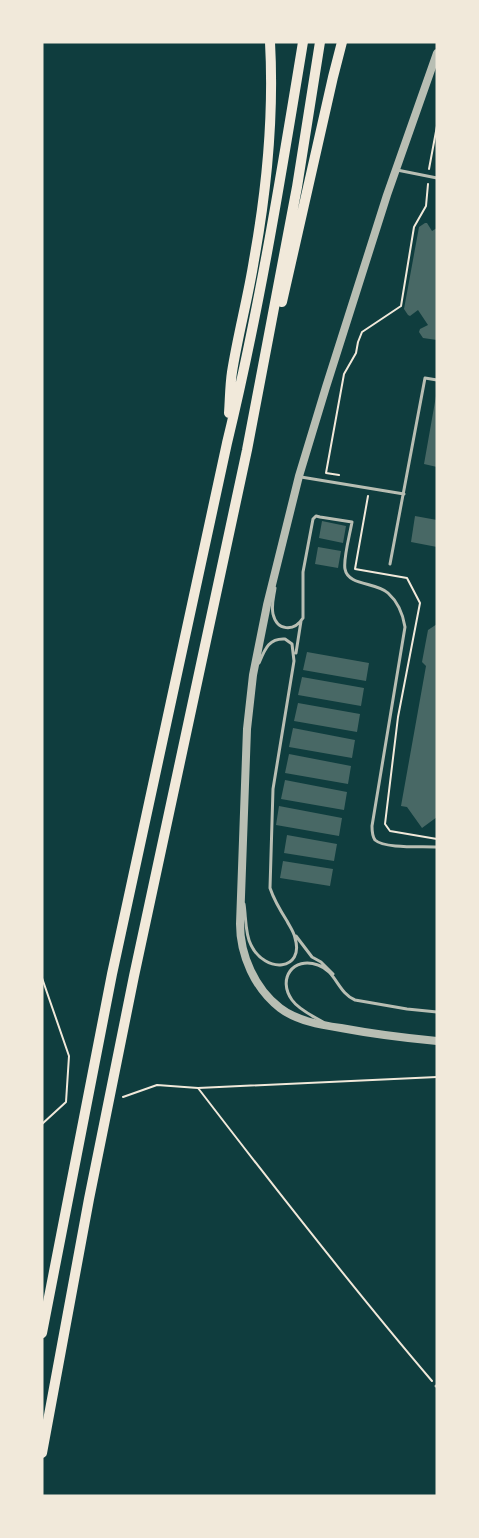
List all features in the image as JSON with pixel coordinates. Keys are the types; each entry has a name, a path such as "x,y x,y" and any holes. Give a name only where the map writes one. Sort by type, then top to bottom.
{"highway":[{"path":"227,443 232,374 254,262 266,179 272,105 270,42"},
{"path":"42,1333 112,974 242,380 268,247 303,42"},
{"path":"42,1453 89,1199 134,976 258,394 297,187 320,42"},
{"path":"258,394 286,288 315,151 342,42"}],"street":[{"path":"437,53 396,170 326,387 299,476 267,605 252,675 247,729 240,924 242,947 251,970 264,992 281,1010 309,1023 376,1035 437,1041"}],"lane":[{"path":"431,72 437,64"},
{"path":"396,170 437,178"},
{"path":"390,564 424,378 437,380"},
{"path":"299,476 404,494"},
{"path":"437,848 384,844 376,840 372,834 405,627 398,605 389,594 377,586 353,580 345,571 352,522 316,516 313,519 303,572 303,610 273,789 270,888 274,900 293,932 312,957 330,970 343,992 349,997 406,1010 437,1012"},
{"path":"277,562 272,607 276,621 280,626 291,628 301,620"},
{"path":"252,675 269,644 275,640 285,639 292,644 294,661"},
{"path":"242,887 249,943 260,959 278,966 291,961 296,951 296,939 293,932"},
{"path":"329,1026 298,1007 293,1001 287,988 287,975 294,966 305,963 320,965 335,978"}],"path":[{"path":"42,978 69,1056 66,1102 42,1124"},
{"path":"123,1097 157,1086 198,1088 437,1077"},
{"path":"198,1088 386,1328 437,1386"}],"building":[{"path":"425,223 432,231 437,228 437,340 423,338 419,332 428,325 418,310 410,316 404,309 419,227"},
{"path":"437,397 437,467 424,464"},
{"path":"415,516 437,520 437,547 411,542"},
{"path":"322,521 346,526 343,543 319,538"},
{"path":"318,547 341,551 338,568 315,564"},
{"path":"437,624 437,817 422,828 407,807 401,806 426,666 422,662 428,630"},
{"path":"307,652 369,663 366,681 303,670"},
{"path":"302,677 364,688 361,706 298,695"},
{"path":"298,703 360,714 357,732 294,721"},
{"path":"293,728 355,740 352,758 289,747"},
{"path":"289,754 351,766 348,784 285,773"},
{"path":"285,780 347,792 344,810 281,799"},
{"path":"279,806 342,818 339,836 276,825"},
{"path":"287,835 337,844 334,861 284,853"},
{"path":"283,861 333,869 330,886 280,878"}]}
